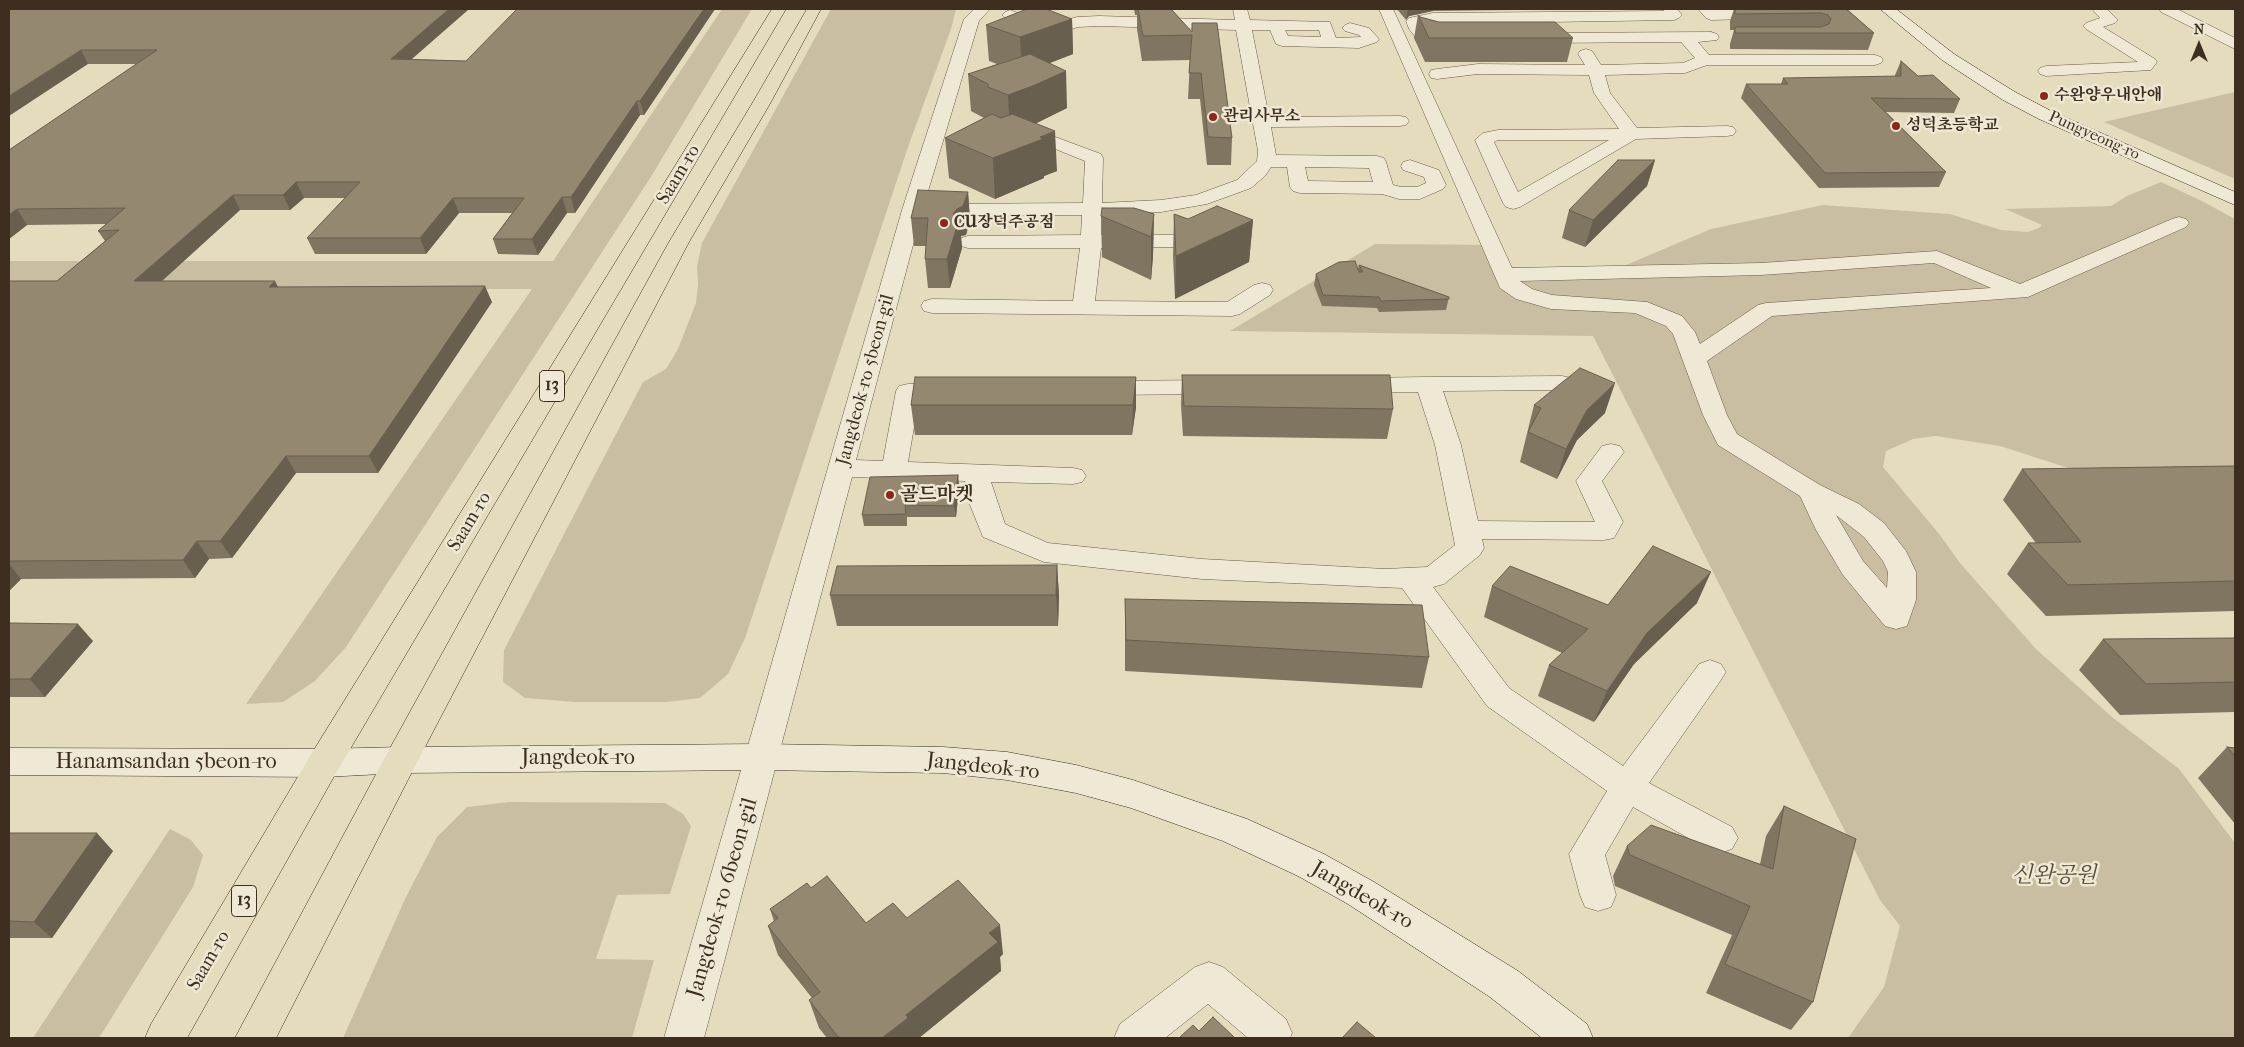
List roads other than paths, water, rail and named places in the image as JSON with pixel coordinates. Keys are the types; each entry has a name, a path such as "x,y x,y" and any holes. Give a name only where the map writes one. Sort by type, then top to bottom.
{"main road":[{"name":"Saam-ro","path":"164,1038 324,763 779,9"},
{"name":"Saam-ro","path":"255,1038 401,760 679,242 762,102 814,9"}],"street":[{"name":"Jangdeok-ro 5beon-gil","path":"762,757 912,210 972,19 983,9"},
{"path":"1386,9 1508,283 1524,294 1550,302 1639,307 1674,321 1684,332 1714,416 1727,439 1810,491 1849,510 1874,530 1896,558 1902,572 1901,600 1896,618 1853,568 1830,530 1810,491"},
{"path":"1705,9 1711,15 1749,14 1744,9"},
{"name":"Pungyeong-ro","path":"1887,9 1948,57 2009,96 2044,114 2235,199"},
{"path":"2046,71 2144,67 2149,62 2091,26 2110,20 2099,9"},
{"path":"2166,9 2235,44"},
{"path":"1620,26 1662,23 1669,21 1671,13"},
{"path":"1462,39 1435,39 1423,36 1416,28 1414,21 1433,18 1671,13 1690,22 1711,37"},
{"path":"1010,15 1049,30 1080,37"},
{"path":"1574,16 1576,38 1596,70 1602,93 1632,134"},
{"path":"912,210 1156,206 1200,200 1244,184 1258,172 1266,161 1267,151 1242,17"},
{"path":"1049,30 1085,22 1242,17 1276,25 1325,25 1330,42 1359,43 1371,39 1364,31 1350,28"},
{"path":"1119,37 1208,37"},
{"path":"1684,37 1705,60"},
{"path":"1517,39 1730,37"},
{"path":"1437,74 1478,70 1685,68 1705,60 1875,60"},
{"path":"1261,122 1400,121"},
{"path":"1632,134 1513,203 1484,140 1498,135 1727,131"},
{"path":"1003,149 1039,136 1094,158 1091,241 1083,308"},
{"path":"1266,161 1376,162 1384,188"},
{"path":"1295,161 1300,187 1384,188 1399,193 1420,193 1436,185 1432,174 1410,166"},
{"path":"1694,359 1766,310 2020,292 2179,223"},
{"path":"968,242 1180,241"},
{"path":"1504,275 1761,269 1937,257 2020,292"},
{"path":"932,306 1232,309 1262,290"},
{"path":"1330,386 1562,383"},
{"path":"976,473 984,506 994,530 1044,552 1202,569 1385,579 1434,577 1470,548 1448,445 1428,384"},
{"path":"1075,389 1242,387"},
{"path":"894,470 908,391 977,390"},
{"path":"1466,530 1604,531 1609,522 1590,481 1611,452"},
{"path":"841,468 1073,476"},
{"path":"1410,578 1498,697 1627,787 1720,838"},
{"path":"1598,895 1587,854 1627,787 1710,672"},
{"name":"Jangdeok-ro","path":"324,763 401,760 762,757 943,760 1008,766 1076,779 1133,794 1189,813 1235,830 1311,865 1361,892 1504,984 1573,1038"},
{"name":"Jangdeok-ro 6beon-gil","path":"684,1038 762,757"},
{"name":"Hanamsandan 5beon-ro","path":"9,762 324,763"},
{"path":"1134,1038 1208,980 1272,1033"}],"place":[{"name":"수완양우내안애","path":"2044,96"},
{"name":"관리사무소","path":"1213,117"},
{"name":"성덕초등학교","path":"1896,126"},
{"name":"CU장덕주공점","path":"944,223"},
{"name":"골드마켓","path":"890,495"}],"park label":[{"name":"신완공원","path":"2054,877"}]}
